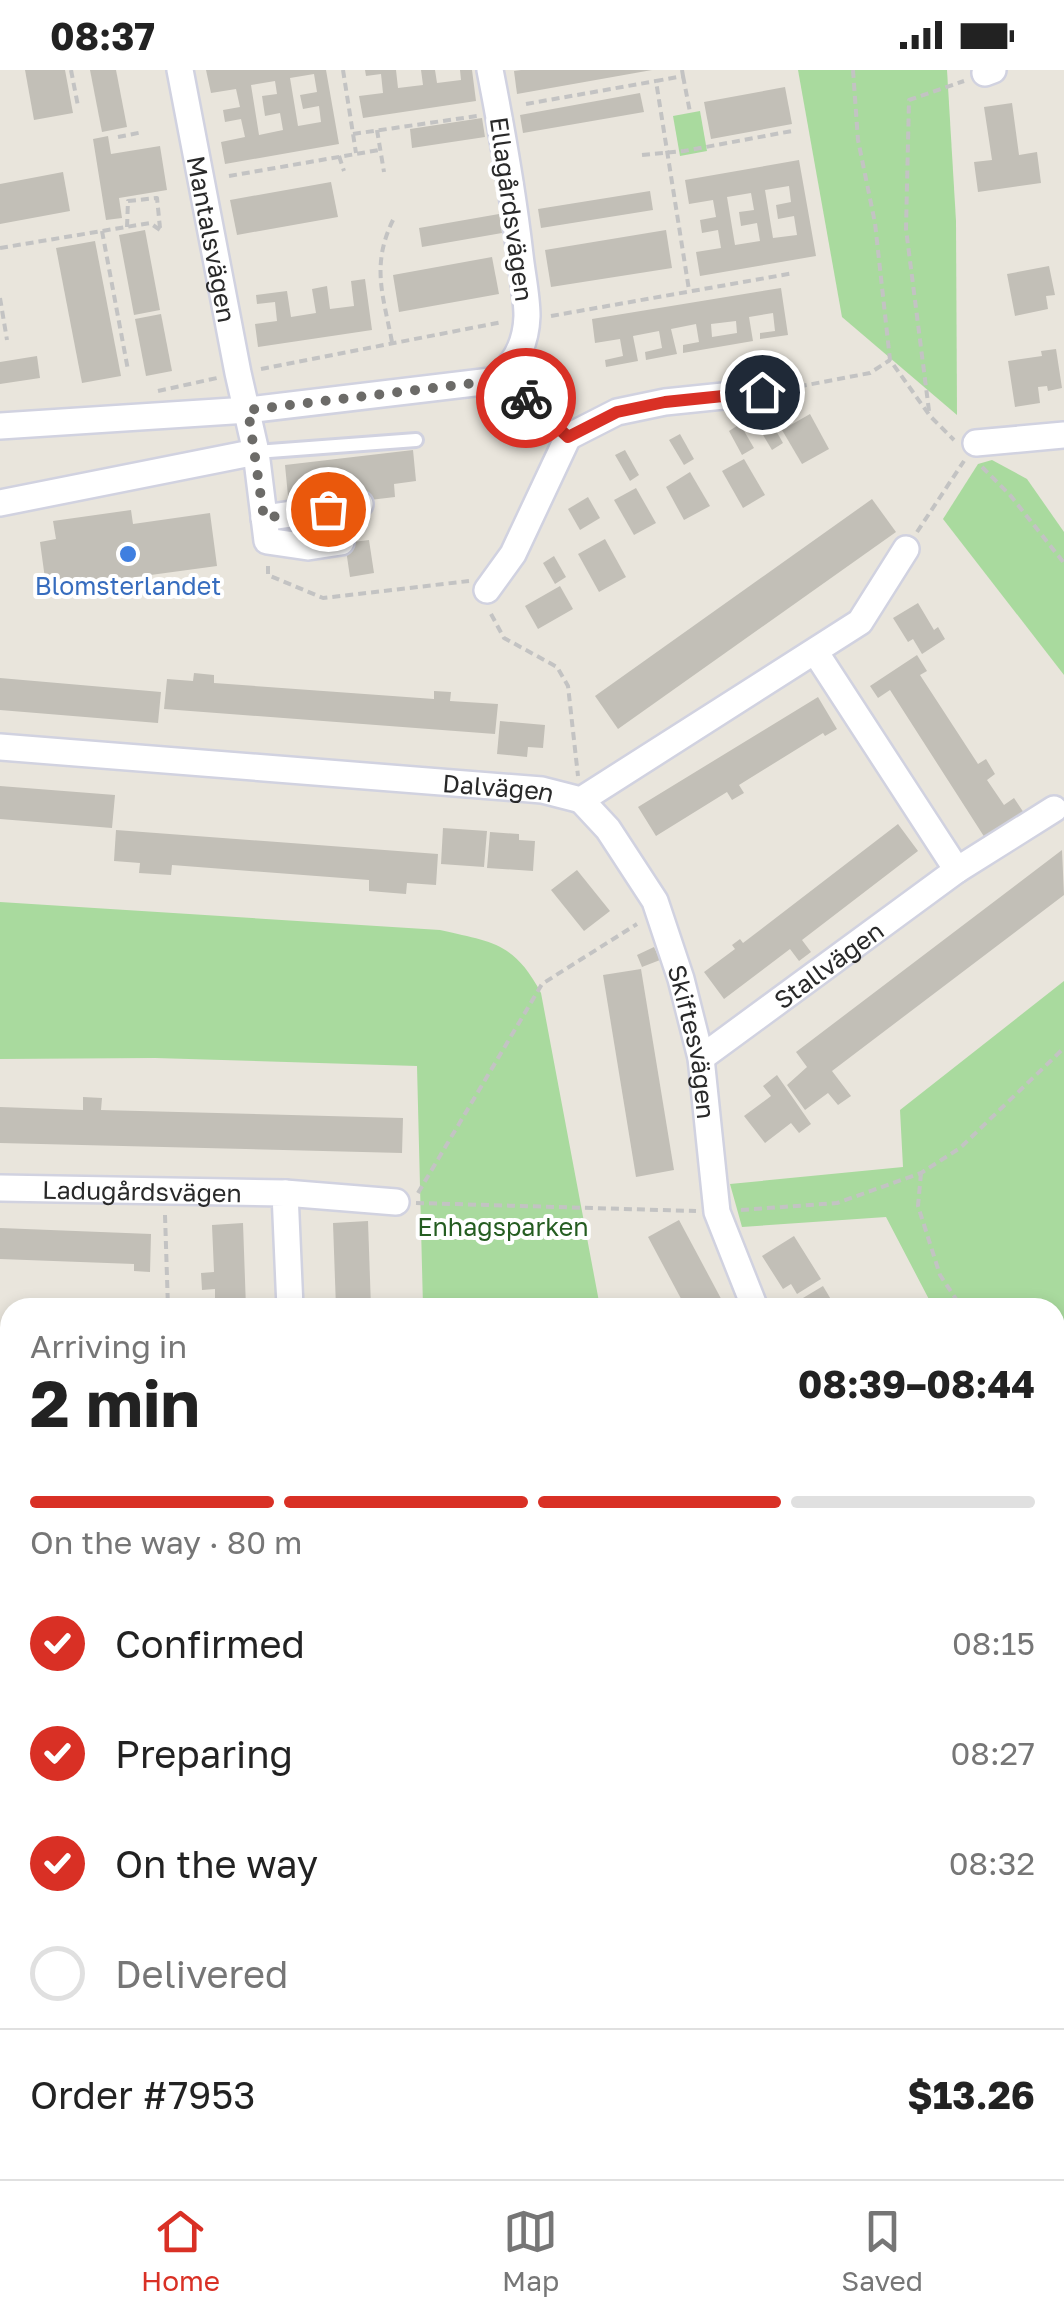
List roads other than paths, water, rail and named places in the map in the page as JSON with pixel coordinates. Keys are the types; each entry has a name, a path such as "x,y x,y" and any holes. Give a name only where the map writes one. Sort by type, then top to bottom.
{"street":[{"name":"Mantalsvägen","path":"180,70 256,452 266,530"},
{"name":"Ellagårdsvägen","path":"490,70 514,202 527,317 512,367 492,381"},
{"path":"0,426 248,410 492,381 524,397 568,437"},
{"path":"487,590 513,554 568,437 617,412 665,402 762,392"},
{"path":"972,449 1064,435"},
{"path":"0,503 256,452"},
{"path":"266,530 360,504"},
{"path":"266,530 308,547 340,542"},
{"name":"Dalvägen","path":"0,747 542,790 581,800 860,622 906,549"},
{"path":"816,653 957,870"},
{"name":"Skiftesvägen","path":"581,800 608,829 658,910 681,980 700,1058 718,1212 751,1298"},
{"name":"Stallvägen","path":"700,1058 957,870 1054,809"},
{"name":"Ladugårdsvägen","path":"0,1188 285,1193 404,1202"},
{"path":"285,1193 290,1298"}],"lane":[{"path":"256,452 416,440"}],"place":[{"name":"Blomsterlandet","path":"128,554"}],"park label":[{"name":"Enhagsparken","path":"503,1226"}]}
